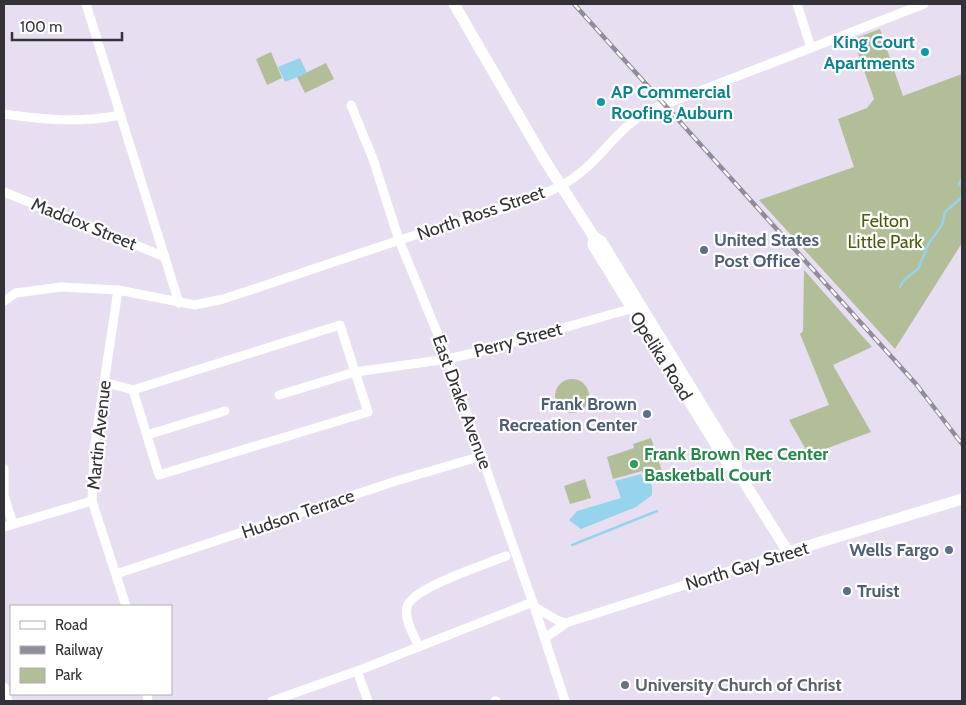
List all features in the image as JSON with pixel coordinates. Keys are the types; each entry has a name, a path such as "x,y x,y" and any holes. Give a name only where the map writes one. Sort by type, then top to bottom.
{"main road":[{"name":"Opelika Road","path":"454,4 544,159 594,237 593,245 636,307 723,456 730,466 736,469 788,552"},
{"name":"North Gay Street","path":"788,552 962,499"},
{"path":"944,505 962,509"}],"street":[{"path":"86,4 179,303"},
{"path":"797,4 811,48"},
{"name":"North Ross Street","path":"4,300 16,293 61,287 118,290 195,305 223,299 400,240 523,202 562,185 579,175 599,157 628,125 641,115 924,4"},
{"name":"East Drake Avenue","path":"351,105 373,159 400,240 448,359 534,604 565,701"},
{"path":"4,114 68,121 96,120 121,115"},
{"name":"Maddox Street","path":"4,192 165,257"},
{"name":"Martin Avenue","path":"118,290 94,450 92,501 126,605"},
{"name":"Perry Street","path":"279,396 355,372 448,359 636,307"},
{"path":"104,382 133,390 340,325 368,412 159,475 133,390"},
{"path":"148,435 225,410"},
{"name":"Hudson Terrace","path":"116,574 396,481 482,456"},
{"path":"4,469 4,496 13,524"},
{"path":"4,527 92,501"},
{"name":"North Gay Street","path":"545,638 566,623 788,552"},
{"path":"419,647 406,614 407,604 413,597 451,578 506,556"},
{"path":"272,701 534,604 557,620 566,623"},
{"path":"357,671 368,701"},
{"path":"4,687 8,701"}],"green space":[{"name":"Felton Little Park","path":"880,29 903,96 962,74 962,243 895,349 759,200 854,167 838,119 867,108 874,99 853,39"},
{"path":"271,52 282,78 267,85 256,59"},
{"path":"326,63 334,79 305,93 297,77"},
{"path":"804,270 872,347 833,365 871,432 809,455 789,420 829,405 800,334 803,331"},
{"path":"572,379 579,380 584,384 588,389 588,403 584,408 579,412 572,413 565,412 560,408 556,403 555,396 556,389 560,384 565,380"},
{"name":"Frank Brown Rec Center Basketball Court","path":"651,438 662,471 644,477 642,471 613,479 607,457 634,448 633,444"},
{"path":"585,479 591,498 570,504 564,486"}],"water":[{"path":"300,58 307,73 285,82 278,67"},
{"path":"641,474 643,479 650,479 652,495 636,507 581,529 569,520 577,511 621,498 615,481"}],"waterway":[{"path":"962,178 959,184 962,187"},
{"path":"900,287 904,280 918,269 929,243 942,225 945,212 961,198 962,192"},
{"path":"572,545 657,511"}],"railway":[{"path":"574,4 916,384 962,444"}],"place":[{"name":"King Court Apartments","path":"925,52"},
{"name":"AP Commercial Roofing Auburn","path":"601,102"},
{"name":"United States Post Office","path":"704,250"},
{"name":"Frank Brown Recreation Center","path":"647,414"},
{"name":"Frank Brown Rec Center Basketball Court","path":"634,464"},
{"name":"Wells Fargo","path":"949,550"},
{"name":"Truist","path":"847,591"},
{"name":"University Church of Christ","path":"625,685"}]}
